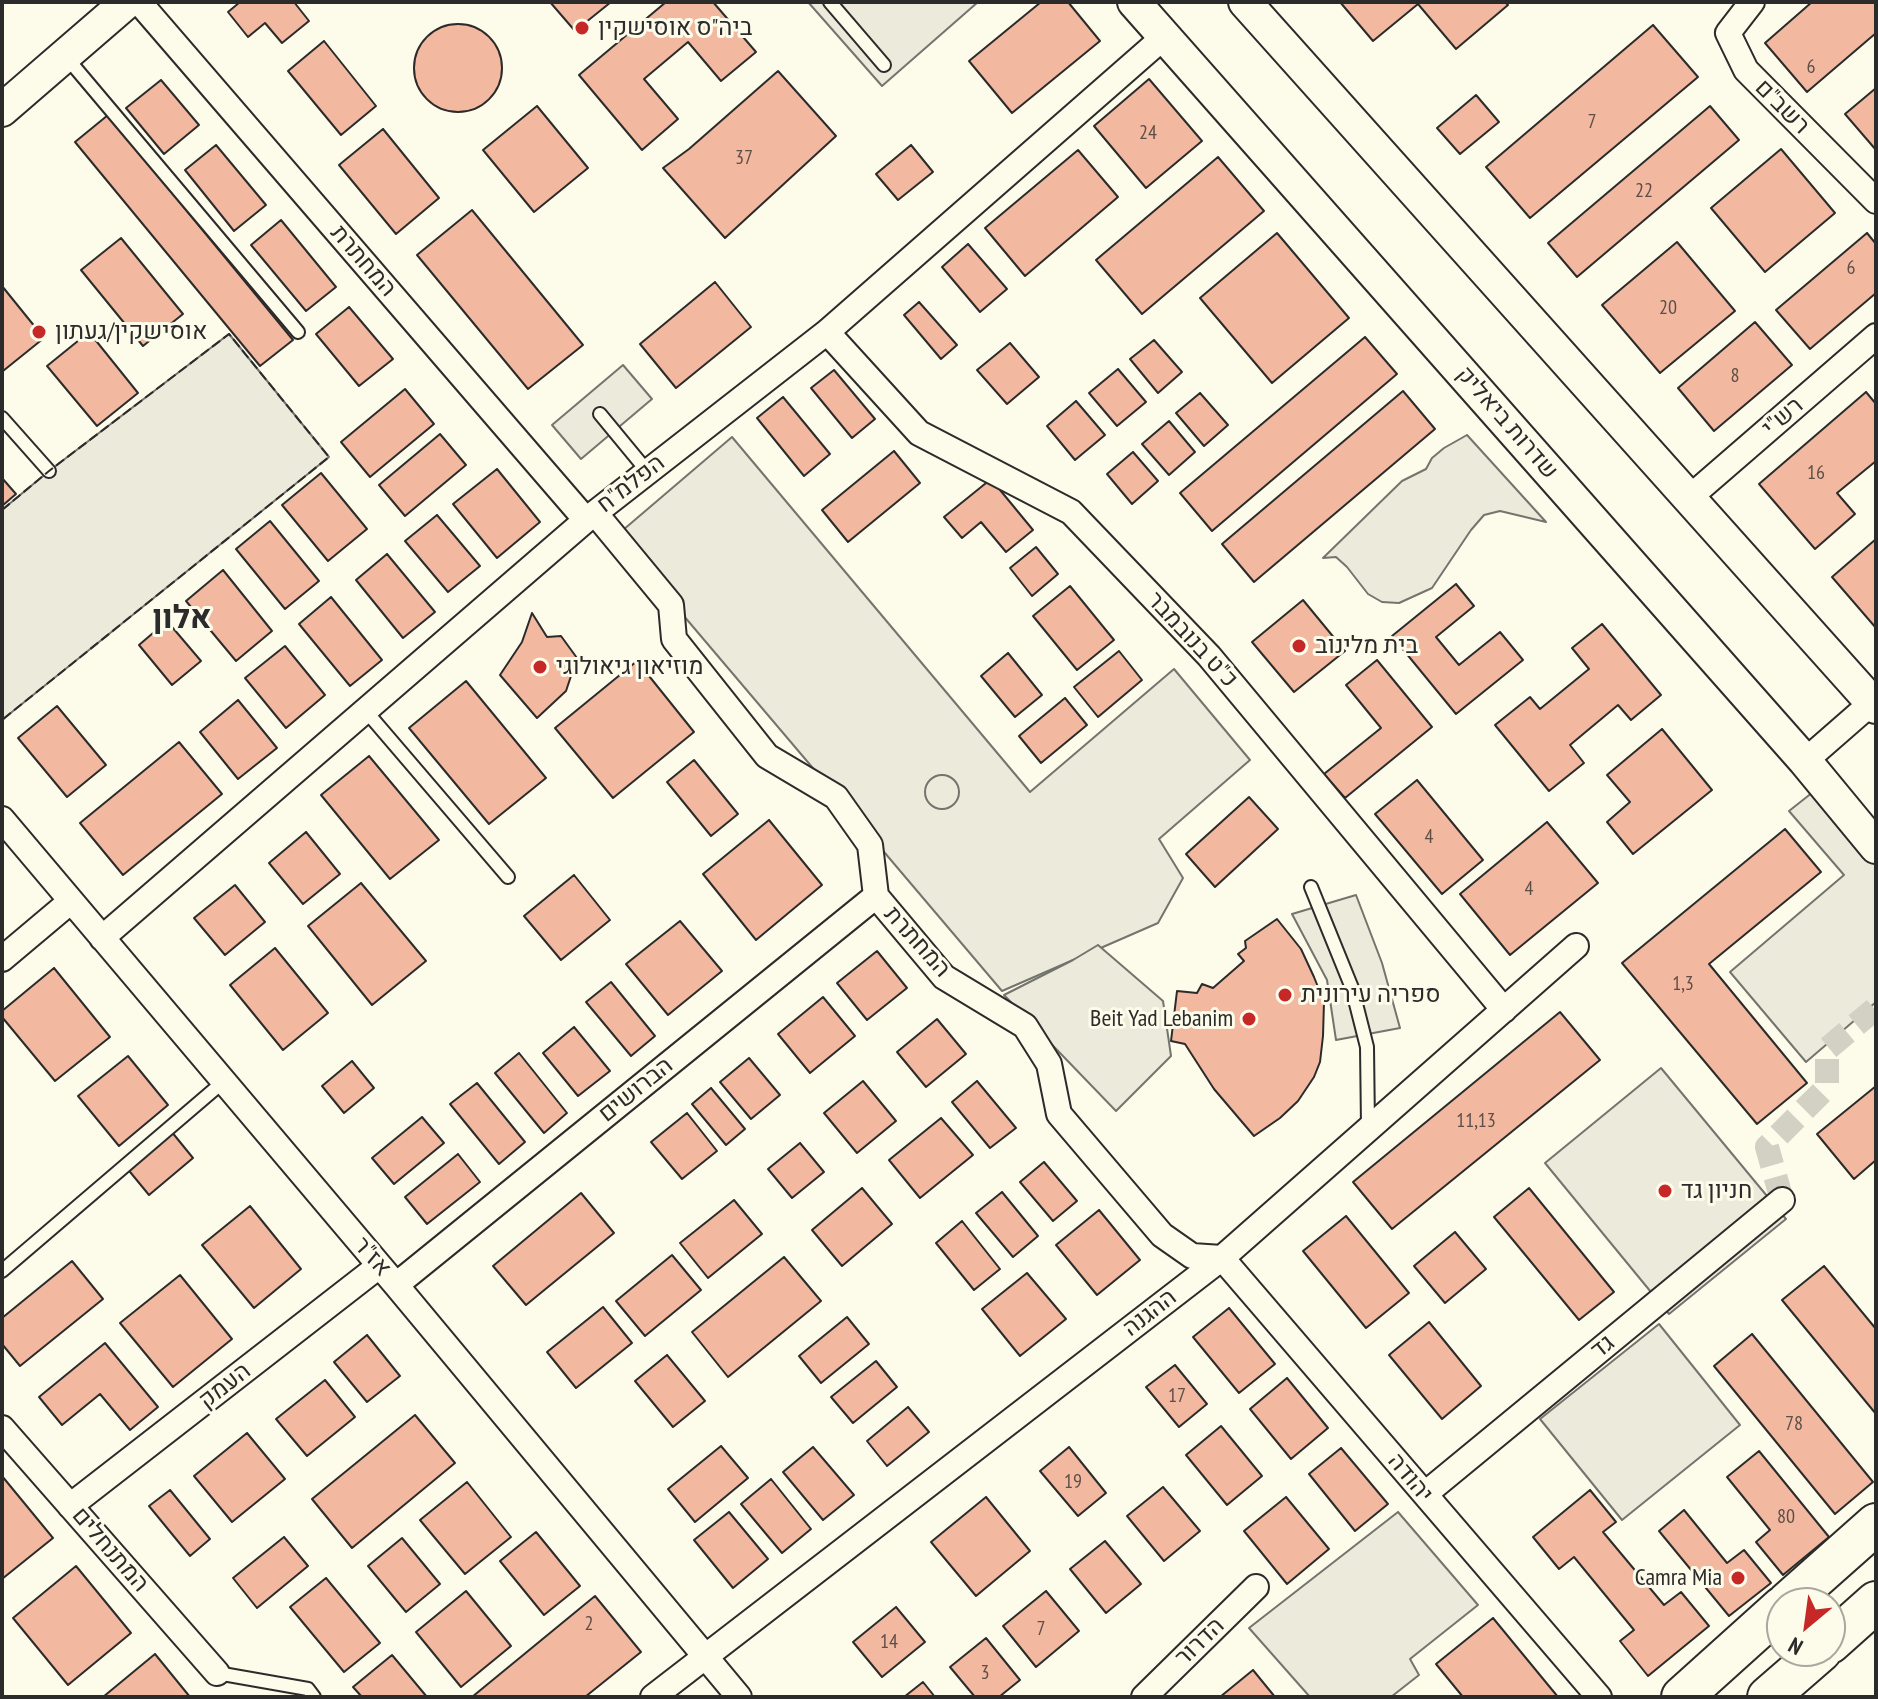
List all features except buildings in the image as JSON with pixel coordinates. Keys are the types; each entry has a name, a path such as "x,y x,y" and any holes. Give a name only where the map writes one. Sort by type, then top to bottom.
{"main road":[{"path":"1805,1587 1876,1524"},
{"path":"1846,1629 1876,1602"},
{"path":"1682,1697 1766,1621"},
{"path":"1768,1697 1803,1667"}],"street":[{"path":"6,97 65,55 127,2"},
{"name":"המחתרת","path":"139,2 671,605 674,639 767,756 836,797 870,845 876,896 944,977 1025,1026 1049,1064 1059,1114 1162,1235 1192,1256 1222,1258"},
{"name":"שדרות ביאליק","path":"1134,2 1805,761 1876,847"},
{"path":"1245,2 1875,703 1805,761"},
{"name":"רשב\"ם","path":"1752,2 1728,33 1746,70 1876,201"},
{"name":"הפלמ\"ח","path":"102,938 591,516 827,332 1165,36"},
{"name":"כ\"ט בנובמבר","path":"827,332 919,433 1071,512 1209,656 1504,1010"},
{"name":"רש\"י","path":"1689,498 1876,336"},
{"name":"אז\"ר","path":"2,819 739,1697"},
{"name":"הברושים","path":"396,1285 876,896"},
{"path":"2,959 71,901"},
{"name":"ההגנה","path":"653,1697 1222,1258 1576,946"},
{"name":"גד","path":"1425,1494 1782,1200"},
{"name":"יהודה","path":"1222,1258 1599,1697"},
{"name":"העמק","path":"70,1506 379,1266"},
{"name":"המתנחלים","path":"2,1428 217,1673"},
{"name":"הדרור","path":"1144,1697 1256,1587"}],"lane":[{"path":"830,2 884,65"},
{"path":"65,55 298,332"},
{"path":"600,414 647,471"},
{"path":"2,418 49,471"},
{"path":"365,710 508,877"},
{"path":"1311,887 1352,988 1367,1047 1368,1129"},
{"path":"2,1271 223,1082"},
{"path":"217,1673 308,1689 314,1697"}],"shaded area":[{"path":"808,2 978,2 882,86"},
{"path":"229,334 329,457 2,720 2,510"},
{"path":"623,365 652,399 581,459 552,425"},
{"path":"1467,435 1546,522 1500,511 1484,515 1432,588 1399,603 1382,602 1368,594 1336,557 1323,558 1402,481 1426,469 1432,458 1444,448"},
{"path":"732,437 1030,792 1174,669 1250,760 1159,839 1183,878 1158,923 1002,991 616,536"},
{"path":"942,775 954,780 959,792 954,804 942,809 930,804 925,792 930,780"},
{"path":"1813,792 1876,865 1876,1002 1806,1062 1730,972 1844,875 1789,811"},
{"path":"1356,895 1382,963 1400,1028 1336,1040 1327,980 1292,914"},
{"path":"1098,945 1163,1001 1171,1056 1116,1111 1004,995"},
{"name":"חניון גד","path":"1661,1068 1786,1219 1669,1314 1545,1163"},
{"path":"1659,1324 1740,1425 1622,1520 1540,1419"},
{"path":"1398,1512 1478,1605 1410,1659 1419,1675 1391,1697 1310,1697 1249,1628"}],"tunnel":[{"path":"1782,1200 1767,1147 1827,1087 1827,1049 1876,1008"}],"fence":[{"path":"2,510 229,334 329,457 2,720"}],"place":[{"name":"ביה\"ס אוסישקין","path":"582,28"},
{"name":"אוסישקין/געתון","path":"39,332"},
{"name":"בית מלינוב","path":"1299,646"},
{"name":"מוזיאון גיאולוגי","path":"540,667"},
{"name":"ספריה עירונית","path":"1285,995"},
{"name":"Beit Yad Lebanim","path":"1249,1019"},
{"name":"חניון גד","path":"1665,1191"},
{"name":"Camra Mia","path":"1738,1578"}],"district":[{"name":"אלון","path":"182,619"}]}
